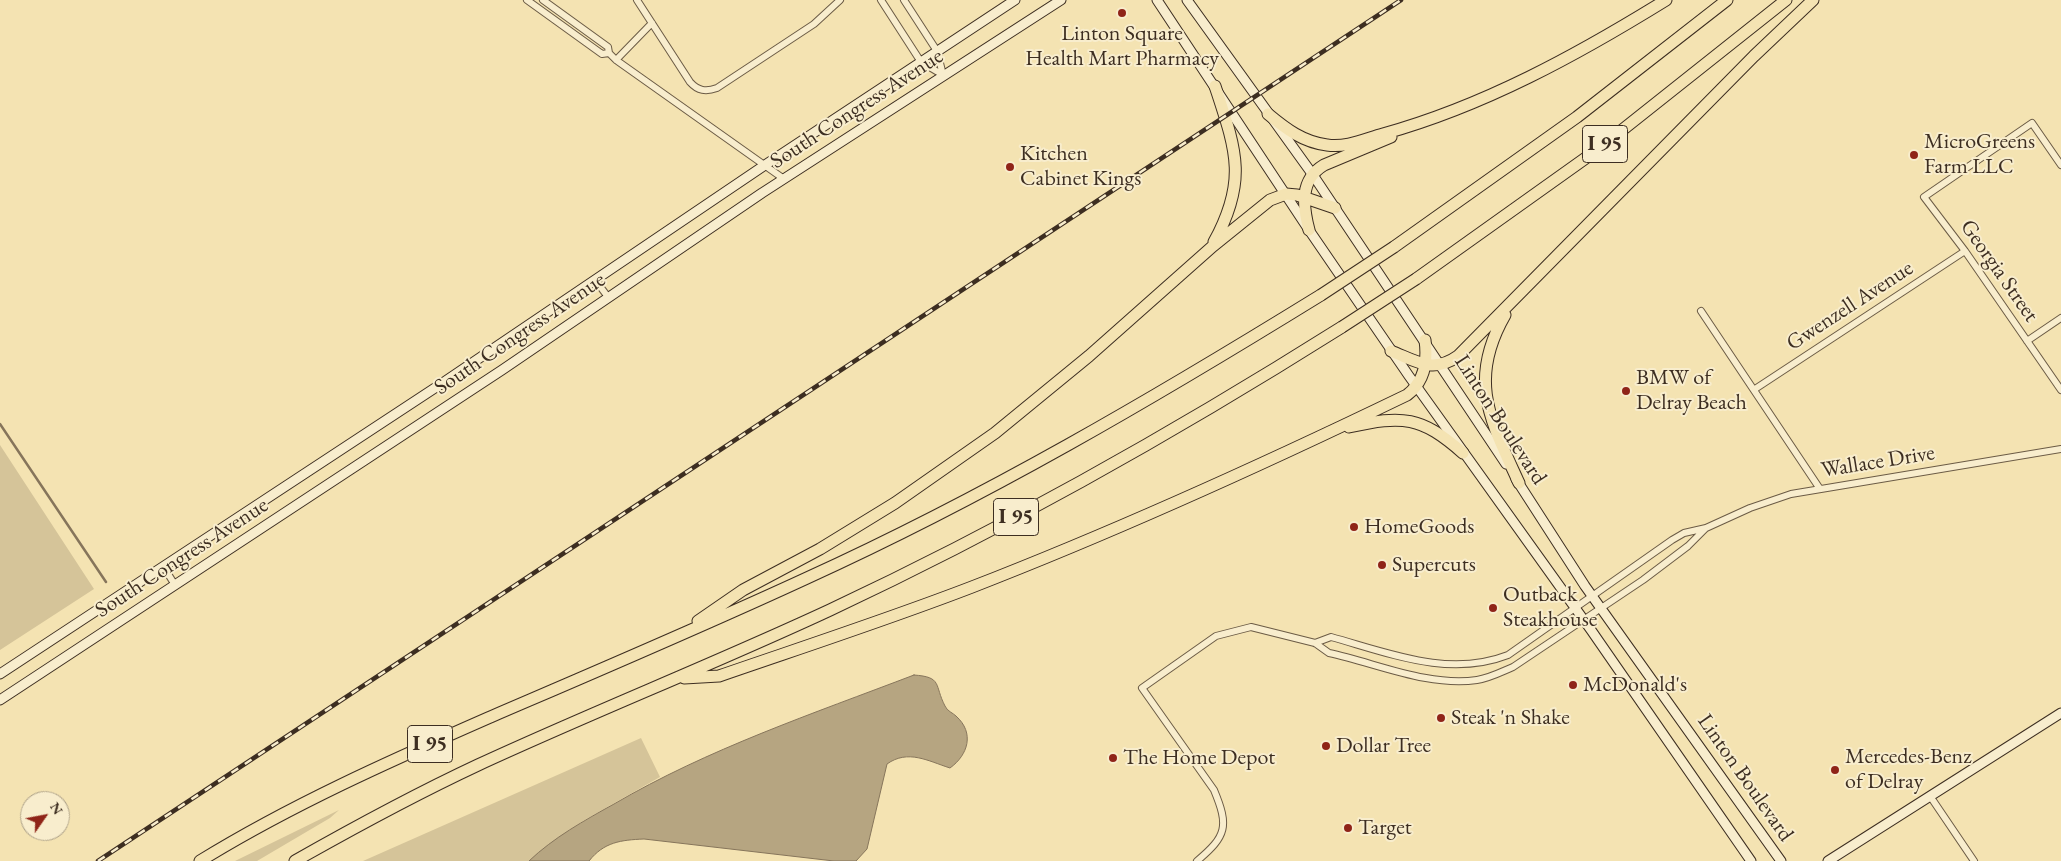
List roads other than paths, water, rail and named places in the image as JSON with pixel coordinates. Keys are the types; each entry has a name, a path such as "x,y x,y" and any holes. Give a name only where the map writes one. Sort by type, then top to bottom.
{"highway":[{"path":"1268,114 1298,136 1328,146 1352,143 1415,125 1454,111 1535,75 1666,0"},
{"name":"I 95","path":"200,861 284,814 372,771 844,561 1001,482 1170,388 1321,295 1394,247 1570,122 1727,0"},
{"name":"I 95","path":"295,861 389,809 457,775 840,605 1001,525 1189,421 1416,279 1597,150 1786,0"},
{"path":"1391,351 1426,364 1441,365 1463,352 1742,68 1813,0"},
{"path":"1213,246 1229,213 1236,180 1233,143 1215,86"},
{"path":"1309,230 1304,197 1313,175 1324,165 1373,146 1415,125"},
{"path":"676,636 743,590 852,530 952,465 1043,395 1213,246 1270,200 1286,194 1304,197 1335,208"},
{"path":"1512,302 1489,350 1485,386 1490,419 1519,483"},
{"path":"674,679 719,676 970,588 1112,530 1407,395 1416,387 1426,364 1425,340"},
{"path":"1328,432 1379,421 1412,421 1434,430 1464,453"}],"main road":[{"name":"South Congress Avenue","path":"0,674 596,281 765,165 1015,0"},
{"name":"South Congress Avenue","path":"0,700 466,394 784,179 1061,0"},
{"name":"Linton Boulevard","path":"1157,0 1391,351 1584,620 1751,861"},
{"name":"Linton Boulevard","path":"1186,0 1313,175 1425,340 1592,596 1781,861"},
{"path":"1828,861 2061,713"}],"street":[{"path":"526,0 602,54 609,53"},
{"path":"544,0 608,47 609,53 616,60 784,179"},
{"path":"636,0 690,82 699,90 712,90 814,24 840,0"},
{"path":"881,0 922,62 943,75"},
{"path":"904,0 937,51 943,75"},
{"path":"553,20 558,16 582,32 590,34"},
{"path":"616,60 652,23"},
{"name":"Georgia Street","path":"2061,165 2032,123 1924,197 1965,251 2061,390"},
{"name":"Gwenzell Avenue","path":"1755,389 1965,251"},
{"path":"596,281 608,297"},
{"path":"1701,311 1755,389 1820,489"},
{"path":"2027,341 2061,318"},
{"name":"Wallace Drive","path":"1315,643 1330,637 1435,663 1459,666 1487,663 1508,655 1672,540 1684,533 1706,528 1750,508 1791,494 2061,449"},
{"name":"Wallace Drive","path":"1315,643 1329,653 1427,677 1462,681 1491,677 1513,667 1643,580 1684,550 1706,528"},
{"path":"162,566 175,585"},
{"path":"1197,861 1214,847 1221,838 1225,823 1222,808 1214,790 1142,688 1216,636 1234,630 1251,626 1315,643"},
{"path":"1930,796 1974,861"}],"waterway":[{"path":"0,424 106,582"}],"railway":[{"path":"98,861 1401,0"}],"place":[{"name":"Linton Square Health Mart Pharmacy","path":"1122,13"},
{"name":"MicroGreens Farm LLC","path":"1914,155"},
{"name":"Kitchen Cabinet Kings","path":"1010,167"},
{"name":"BMW of Delray Beach","path":"1626,391"},
{"name":"HomeGoods","path":"1354,527"},
{"name":"Supercuts","path":"1382,565"},
{"name":"Outback Steakhouse","path":"1493,608"},
{"name":"McDonald's","path":"1573,685"},
{"name":"Steak 'n Shake","path":"1441,718"},
{"name":"Dollar Tree","path":"1326,746"},
{"name":"The Home Depot","path":"1113,758"},
{"name":"Mercedes-Benz of Delray","path":"1835,770"},
{"name":"Target","path":"1348,828"}]}
